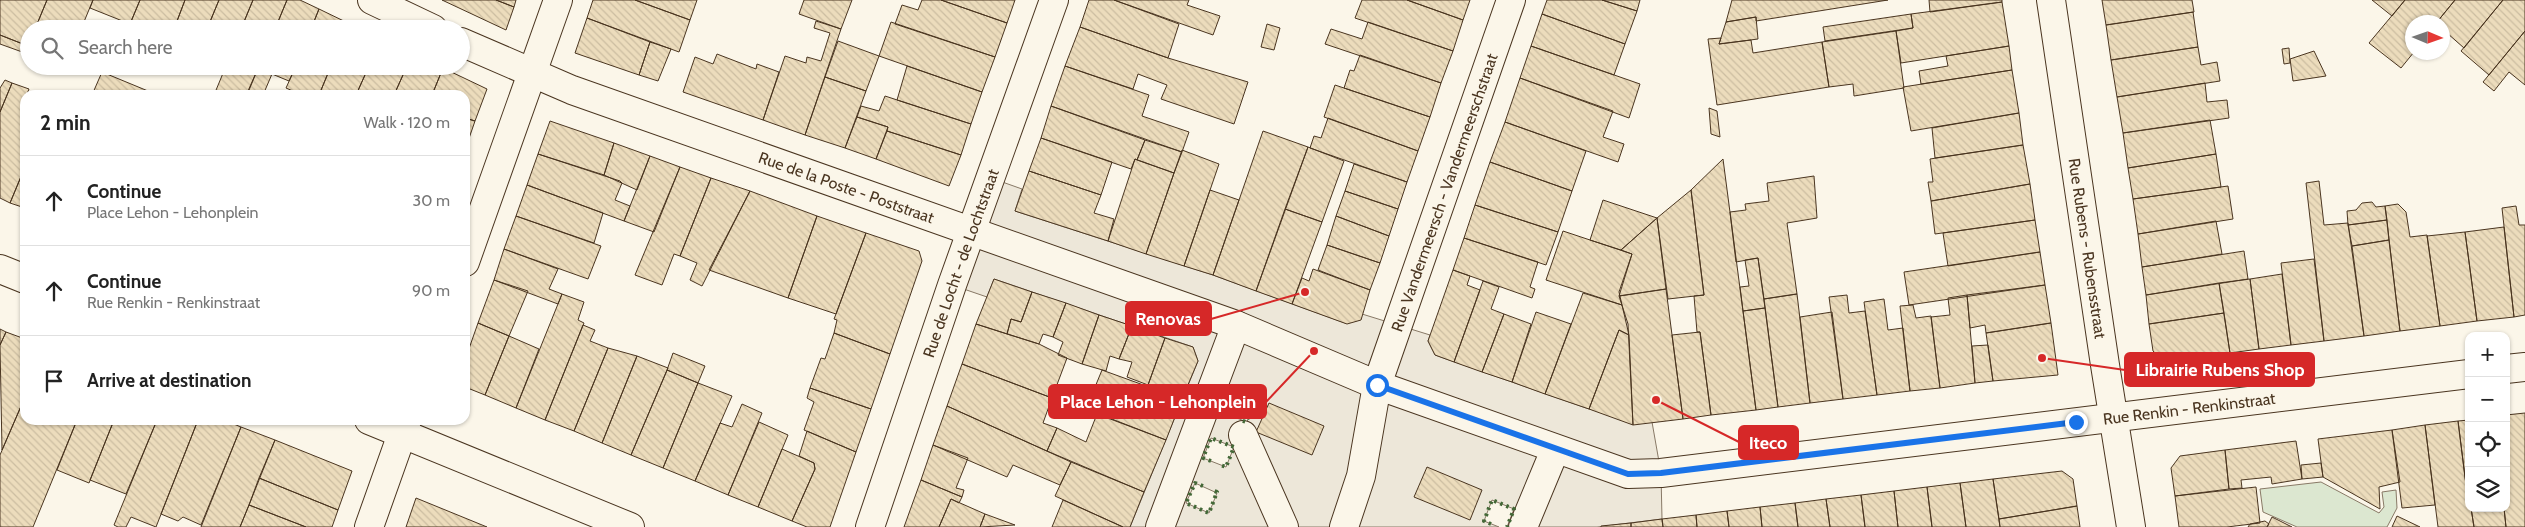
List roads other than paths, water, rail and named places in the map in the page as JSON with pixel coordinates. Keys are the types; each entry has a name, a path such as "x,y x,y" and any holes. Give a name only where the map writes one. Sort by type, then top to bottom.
{"street":[{"path":"372,0 414,20"},
{"path":"470,248 558,0"},
{"name":"Rue de Locht - de Lochtstraat","path":"870,527 971,233 1054,0"},
{"name":"Rue Vandermeersch - Vandermeerschstraat","path":"1344,527 1360,476 1377,385 1511,0"},
{"name":"Rue Rubens - Rubensstraat","path":"2051,0 2131,527"},
{"name":"Rue de la Poste - Poststraat","path":"470,46 533,74 971,233 1236,325 1377,385"},
{"path":"0,269 20,277"},
{"path":"1160,527 1236,325"},
{"path":"2510,369 2525,367"},
{"name":"Rue Renkin - Renkinstraat","path":"1377,385 1628,474 1661,473 2465,375"},
{"path":"369,527 404,427 630,527"},
{"path":"1242,435 1284,527"},
{"path":"1523,527 1556,450"}],"place":[{"name":"Renovas","path":"1305,292"},
{"name":"Place Lehon - Lehonplein","path":"1314,351"},
{"name":"Librairie Rubens Shop","path":"2042,358"},
{"name":"Iteco","path":"1656,400"}]}
